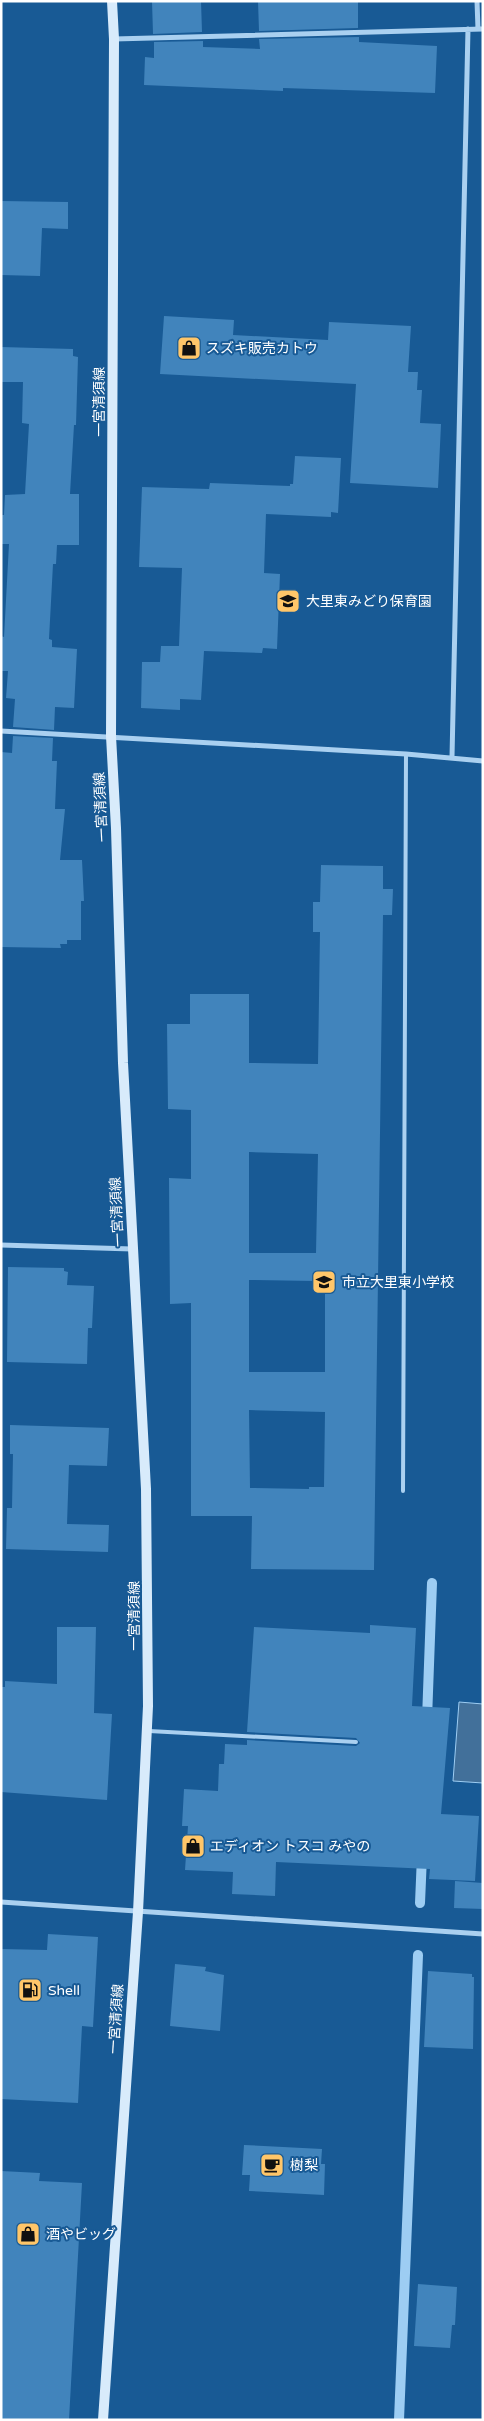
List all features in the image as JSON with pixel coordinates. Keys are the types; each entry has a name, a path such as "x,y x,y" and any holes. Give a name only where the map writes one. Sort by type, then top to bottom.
{"main road":[{"name":"一宮清須線","path":"102,2420 138,1912 147,1731 146,1489 123,1063 116,828 111,736 114,38 112,1"}],"street":[{"path":"114,38 480,29 477,1"},
{"path":"452,757 468,29"},
{"path":"1,731 406,754 483,761"},
{"path":"1,1245 132,1250"},
{"path":"1,1902 483,1934"}],"lane":[{"path":"403,1491 406,754"},
{"path":"147,1731 356,1742"}],"water":[{"path":"459,1702 483,1704 483,1783 453,1781"}],"building":[{"path":"152,1 201,1 202,32 153,34"},
{"path":"258,1 358,1 358,28 259,31"},
{"path":"359,37 359,42 437,46 435,93 283,88 283,91 144,85 145,57 154,58 154,42 203,41 203,47 260,49 259,39"},
{"path":"1,201 68,202 68,229 42,228 40,276 1,275"},
{"path":"164,316 234,320 233,335 328,340 329,322 411,326 408,372 418,372 417,390 422,390 420,423 441,424 438,488 350,483 356,384 160,374"},
{"path":"1,347 73,349 73,356 78,357 76,425 74,425 70,494 79,494 79,545 57,545 56,564 53,564 49,639 52,640 52,647 77,649 74,708 55,707 54,730 13,727 15,699 6,698 8,671 1,671 1,636 4,637 9,544 1,544 1,515 4,515 5,495 25,494 29,424 22,423 23,382 2,382"},
{"path":"295,456 341,458 338,513 331,512 331,517 266,514 264,573 280,574 277,649 263,648 262,653 204,651 201,700 180,699 180,710 141,708 142,662 160,662 161,646 179,646 182,568 139,567 142,487 209,489 210,483 290,486 290,484 293,484"},
{"path":"13,736 53,738 52,761 57,761 55,809 65,809 60,860 82,860 84,901 81,901 81,940 67,940 67,944 60,944 61,948 1,947 1,752 12,753"},
{"path":"321,865 383,866 383,889 393,889 392,915 383,915 374,1570 251,1569 252,1516 191,1516 191,1303 170,1304 169,1178 191,1179 191,1110 168,1109 167,1024 190,1024 190,994 249,994 249,1063 318,1064 320,932 313,932 313,902 320,902","holes":["249,1152 318,1154 316,1253 249,1253","249,1280 316,1281 316,1283 325,1283 325,1372 249,1372","249,1410 325,1412 324,1487 309,1487 309,1489 250,1488"]},
{"path":"8,1267 64,1268 64,1271 68,1272 67,1285 94,1286 92,1328 88,1328 87,1364 7,1362"},
{"path":"10,1425 109,1428 107,1466 69,1465 67,1524 109,1525 108,1552 6,1549 7,1508 12,1508 13,1454 10,1454"},
{"path":"370,1625 416,1628 412,1706 450,1708 441,1814 479,1816 475,1881 429,1879 430,1869 276,1862 275,1896 232,1894 233,1872 185,1870 188,1826 182,1826 184,1789 218,1791 219,1764 224,1764 225,1744 247,1745 247,1740 356,1746 360,1743 356,1738 247,1732 254,1627 370,1633"},
{"path":"57,1627 96,1627 94,1713 112,1714 107,1800 1,1792 1,1687 5,1687 5,1681 57,1684"},
{"path":"455,1881 483,1883 483,1909 454,1908"},
{"path":"48,1934 98,1937 93,2027 82,2026 78,2103 1,2099 1,1949 47,1950"},
{"path":"175,1964 206,1967 205,1971 224,1975 220,2031 170,2026"},
{"path":"428,1971 472,1974 472,1977 474,1977 473,2049 424,2047"},
{"path":"244,2145 322,2149 321,2164 325,2164 324,2195 249,2191 250,2175 242,2175"},
{"path":"1,2171 40,2173 39,2181 82,2183 69,2420 1,2420"},
{"path":"418,2284 457,2287 455,2325 452,2325 450,2348 414,2346"}],"waterway":[{"path":"427,1719 432,1583"},
{"path":"420,1903 422,1856"},
{"path":"399,2420 418,1955"}],"place":[{"name":"スズキ販売カトウ","path":"189,348"},
{"name":"大里東みどり保育園","path":"288,601"},
{"name":"市立大里東小学校","path":"324,1282"},
{"name":"エディオン トスコ みやの","path":"193,1846"},
{"name":"Shell","path":"30,1990"},
{"name":"樹梨","path":"272,2165"},
{"name":"酒やビッグ","path":"28,2234"}]}
